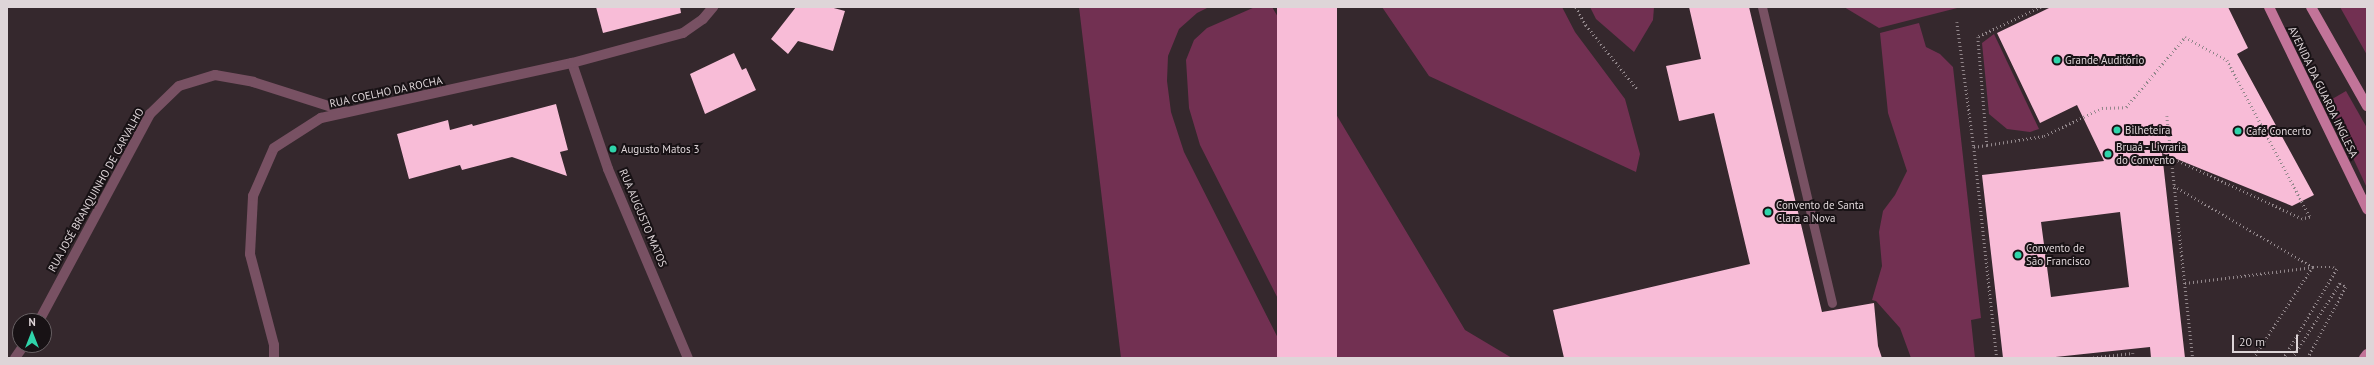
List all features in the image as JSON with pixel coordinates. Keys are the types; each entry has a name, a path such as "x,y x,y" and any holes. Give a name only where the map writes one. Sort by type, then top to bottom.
{"main road":[{"name":"AVENIDA DA GUARDA INGLESA","path":"2269,7 2367,209"},
{"path":"2311,7 2367,106"},
{"path":"2364,358 2367,354"}],"street":[{"name":"RUA COELHO DA ROCHA","path":"274,358 274,345 250,254 254,196 274,148 321,118 572,63 683,33 703,18 713,7"},
{"name":"RUA AUGUSTO MATOS","path":"572,63 606,163 688,358"},
{"name":"RUA JOSÉ BRANQUINHO DE CARVALHO","path":"43,313 150,114 179,86 215,75 254,82 348,113"}],"lane":[{"path":"1762,7 1832,303"}],"path":[{"path":"1576,7 1586,25 1637,89"},
{"path":"1987,145 1978,38 2040,7"},
{"path":"1958,22 1974,147 1997,358"},
{"path":"1974,147 2044,136 2102,108 2126,107 2185,37 2227,60 2310,217 2302,219 2171,158"},
{"path":"2167,116 2193,358"},
{"path":"2174,186 2313,267"},
{"path":"2254,358 2313,267"},
{"path":"2185,283 2313,267 2333,267 2337,269 2284,358"},
{"path":"2292,358 2340,284 2346,287 2308,358"},
{"path":"2089,358 2133,354 2133,358"}],"shaded area":[{"path":"1079,7 1209,7 1197,13 1179,29 1168,56 1167,81 1171,112 1184,152 1288,358 1121,358"},
{"path":"1255,7 1272,7 1465,330 1512,358 1308,358 1200,145 1189,108 1186,60 1194,40 1207,28"},
{"path":"1382,7 1562,7 1575,32 1625,99 1640,154 1636,172 1429,76"},
{"path":"1590,7 1654,7 1653,20 1634,52 1596,19"},
{"path":"1844,7 1961,7 1879,28"},
{"path":"2340,7 2367,7 2367,55"},
{"path":"1919,23 1926,47 1940,54 1953,67 1981,318 1971,320 1975,358 1911,358 1900,328 1876,301 1872,300 1882,266 1879,232 1883,211 1895,195 1907,171 1888,113 1880,33"},
{"path":"1994,34 2039,129 2030,132 2007,129 1989,114 1982,43"},
{"path":"2346,91 2367,128 2367,188 2327,102"}],"building":[{"path":"596,7 680,7 681,13 603,33"},
{"path":"796,7 830,7 845,11 833,51 798,41 788,54 771,39"},
{"path":"1277,7 1337,7 1337,358 1277,358"},
{"name":"Convento de Santa Clara a Nova","path":"1689,7 1749,7 1822,312 1874,303 1878,346 1882,358 1564,358 1553,310 1750,264 1714,113 1679,121 1666,66 1701,59"},
{"path":"2051,7 2228,7 2248,48 2237,54 2314,195 2292,206 2162,153 2185,358 2151,358 2150,347 2046,358 2003,358 1982,175 2104,161 2077,105 2040,123 1997,33","holes":["2120,212 2129,287 2051,297 2041,222"]},
{"path":"734,53 742,70 746,68 756,90 705,114 690,74"},
{"path":"556,104 568,150 560,152 567,176 512,157 462,170 460,165 409,179 397,134 448,120 450,130 472,124 473,126"}],"place":[{"name":"Grande Auditório","path":"2057,60"},
{"name":"Bilheteira","path":"2117,130"},
{"name":"Café Concerto","path":"2238,131"},
{"name":"Augusto Matos 3","path":"613,149"},
{"name":"Bruaá - Livraria do Convento","path":"2108,154"},
{"name":"Convento de Santa Clara a Nova","path":"1768,212"},
{"name":"Convento de São Francisco","path":"2018,255"}]}
